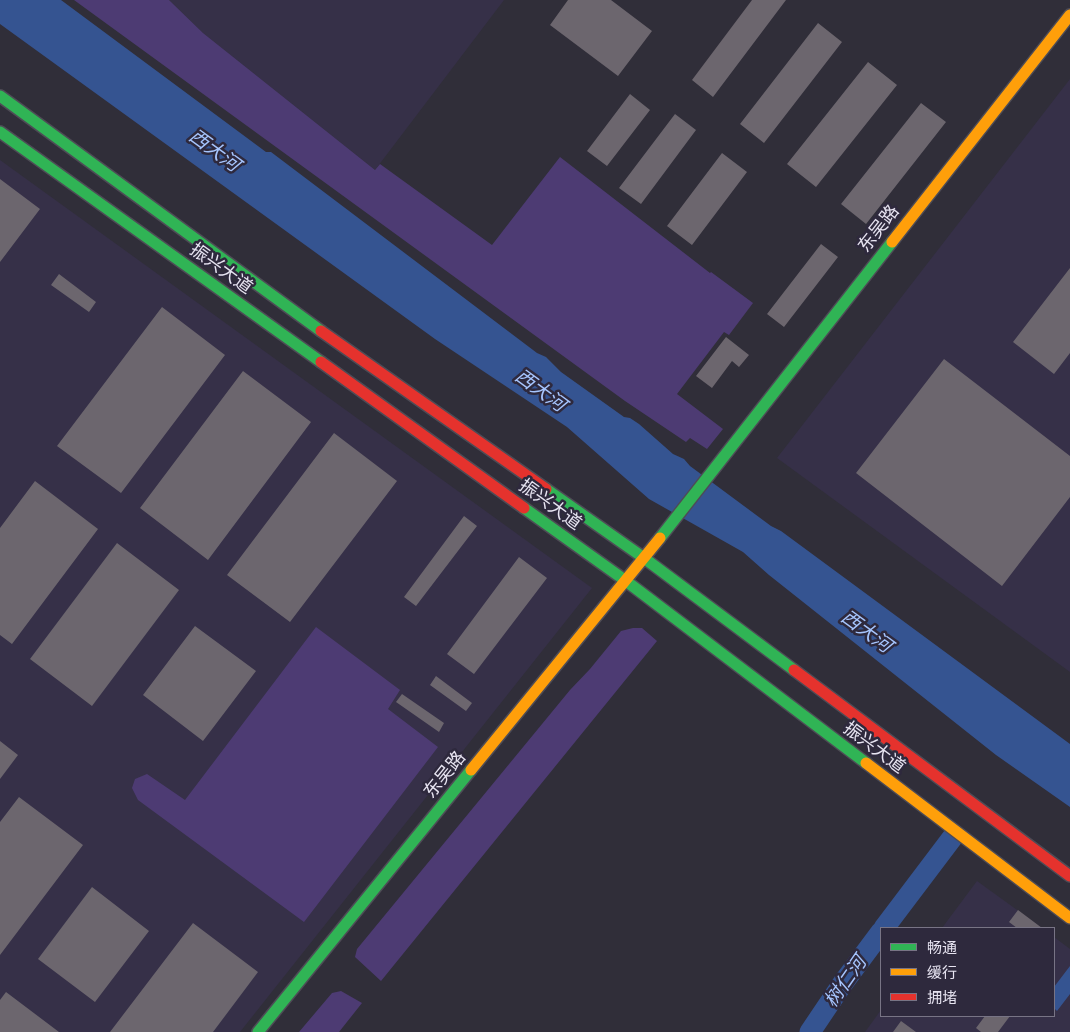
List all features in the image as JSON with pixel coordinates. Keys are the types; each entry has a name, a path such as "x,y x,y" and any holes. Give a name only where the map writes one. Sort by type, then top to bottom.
{"main road":[{"name":"东吴路","path":"258,1032 659,540 1070,15"},
{"name":"振兴大道","path":"0,96 293,311 644,558 1070,876"},
{"name":"振兴大道","path":"0,132 626,581 1070,918"}],"shaded area":[{"path":"74,0 169,0 203,33 375,170 380,164 492,245 560,157 710,273 753,303 729,335 724,332 677,394 723,429 707,449 690,438 686,442 625,401"},
{"path":"169,0 504,0 375,170 203,33"},
{"path":"1070,79 1070,672 777,458"},
{"path":"0,160 592,588 240,1032 0,1032"},
{"path":"316,627 400,690 388,709 438,747 304,922 138,800 132,788 135,779 147,774 185,800"},
{"path":"642,628 657,641 381,981 355,957 357,949 570,690 621,631"},
{"path":"977,881 1041,927 943,927"},
{"path":"1055,938 1070,949 1070,1032 865,1032 880,1011 880,1017 1055,1017"},
{"path":"341,991 362,1003 339,1032 299,1032 332,993"}],"water":[{"name":"西大河","path":"0,0 61,0 266,152 271,152 537,353 546,357 561,372 624,417 630,418 639,424 673,454 684,459 690,466 771,526 781,531 1070,744 1070,807 996,755 769,575 743,552 649,499 567,427 435,339 0,24"},
{"path":"1070,966 1070,994 1057,1011 1055,1009 1055,986"}],"building":[{"path":"568,0 611,0 652,31 618,76 550,25"},
{"path":"752,0 786,0 713,97 692,80"},
{"path":"818,23 842,42 764,143 740,124"},
{"path":"868,62 897,85 816,187 787,164"},
{"path":"630,94 650,110 607,166 587,151"},
{"path":"921,103 946,122 866,224 841,204"},
{"path":"675,114 696,130 641,204 619,188"},
{"path":"722,153 747,172 692,245 667,226"},
{"path":"0,179 40,209 0,262"},
{"path":"821,244 838,257 784,327 767,314"},
{"path":"1070,268 1070,353 1054,374 1013,342"},
{"path":"59,274 96,302 89,312 51,285"},
{"path":"162,307 225,355 121,493 57,446"},
{"path":"726,337 749,355 739,367 732,361 712,388 696,376"},
{"path":"944,359 1070,456 1070,497 1002,586 856,473"},
{"path":"243,371 311,422 208,560 140,508"},
{"path":"334,433 397,481 290,622 227,575"},
{"path":"35,481 98,529 12,644 0,635 0,528"},
{"path":"464,516 477,526 416,606 404,597"},
{"path":"117,543 179,590 92,706 30,659"},
{"path":"519,557 547,578 474,674 447,654"},
{"path":"195,626 256,671 203,741 143,695"},
{"path":"436,676 472,703 466,711 430,685"},
{"path":"402,694 444,723 439,732 396,702"},
{"path":"0,741 18,755 0,779"},
{"path":"19,797 83,845 0,955 0,822"},
{"path":"92,887 149,931 95,1002 38,959"},
{"path":"1018,910 1041,927 1016,927 1009,922"},
{"path":"193,923 258,972 213,1032 110,1032"},
{"path":"6,992 59,1032 0,1032 0,1000"},
{"path":"984,1017 1009,1017 998,1032 981,1032 976,1028"},
{"path":"901,1021 916,1032 893,1032"}],"waterway":[{"name":"树仁河","path":"885,927 952,838"},
{"name":"树仁河","path":"810,1032 880,933"}],"traffic: fast":[{"path":"0,96 321,331"},
{"path":"0,132 321,362"},
{"path":"660,538 892,242"},
{"path":"546,489 644,558 794,670"},
{"path":"524,508 626,581 866,763"},
{"path":"258,1032 471,770"}],"traffic: slow":[{"path":"892,242 1070,15"},
{"path":"471,770 660,538"},
{"path":"866,763 1070,918"}],"traffic: jam":[{"path":"321,331 546,489"},
{"path":"321,362 524,508"},
{"path":"794,670 1070,876"}]}
